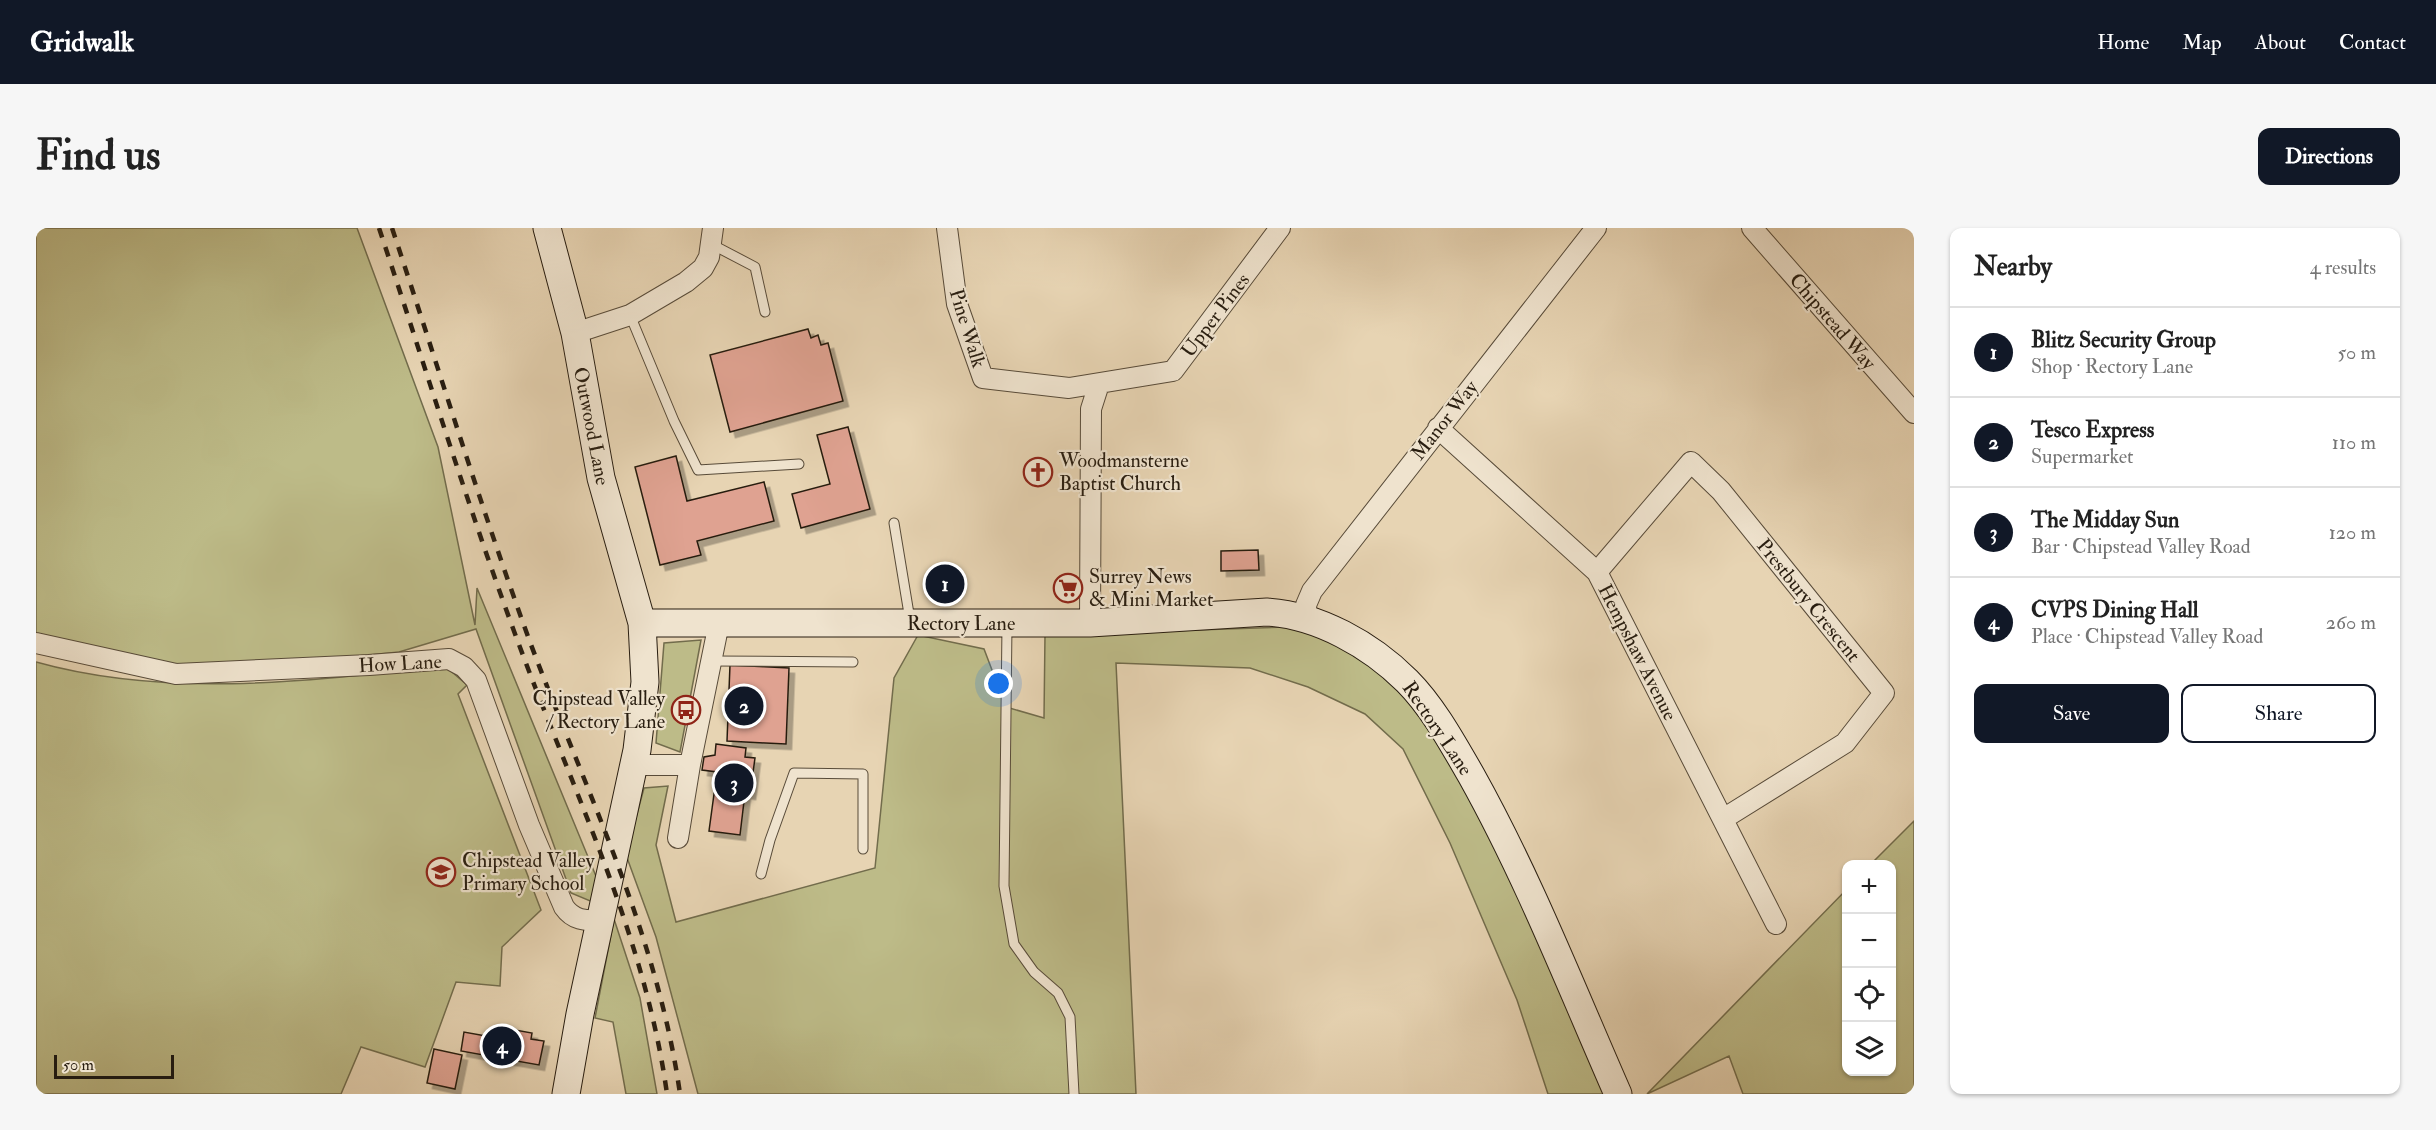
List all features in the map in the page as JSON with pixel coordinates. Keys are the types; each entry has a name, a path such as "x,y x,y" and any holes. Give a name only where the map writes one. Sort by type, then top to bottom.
{"main road":[{"name":"Outwood Lane","path":"548,228 575,333 601,478 642,623 645,682 634,765 600,920 566,1094"},
{"name":"Rectory Lane","path":"642,623 1090,623 1267,612 1289,614 1307,619 1344,636 1382,659 1420,695 1461,759 1499,826 1618,1094"}],"street":[{"name":"Pine Walk","path":"947,228 957,304 983,378 1070,388 1099,384"},
{"name":"Upper Pines","path":"1099,384 1173,371 1280,228"},
{"name":"Manor Way","path":"1307,619 1306,605 1312,591 1596,228"},
{"name":"Chipstead Way","path":"1752,228 1914,413"},
{"path":"575,333 630,315 694,276 709,257 713,236"},
{"path":"1090,623 1091,409 1099,384"},
{"path":"1070,388 1091,409"},
{"name":"Hempshaw Avenue","path":"1438,428 1597,572 1776,924"},
{"name":"Prestbury Crescent","path":"1597,572 1691,462 1721,491 1884,693 1845,743 1723,819"},
{"path":"678,838 690,765 719,623"},
{"name":"How Lane","path":"36,644 176,674 449,659 464,667 476,680 529,825 564,907 569,915 578,919 600,920"},
{"path":"634,765 690,765"}],"lane":[{"path":"713,236 754,267 765,312"},
{"path":"630,315 674,421 698,470 799,464"},
{"path":"894,523 911,623"},
{"path":"1007,623 1004,886 1014,944 1034,972 1058,993 1070,1017 1074,1094"},
{"path":"711,661 853,662"},
{"path":"761,874 770,840 794,773 863,774 863,849"}],"shaded area":[{"path":"36,228 357,228 438,447 475,625 477,588 598,881 595,903 571,893 476,629 399,652 176,674 36,643"},
{"path":"1286,627 1325,638 1369,660 1404,690 1490,826 1612,1094 1548,1094 1517,1000 1450,843 1403,749 1365,714 1308,687 1250,668 1116,663 1136,1094 698,1094 656,937 626,855 644,788 668,786 656,845 676,922 875,868 894,678 918,635 984,649 1006,707 1044,718 1045,635"},
{"path":"701,640 680,752 656,743 664,643"},
{"path":"36,662 86,673 137,680 188,683 291,681 445,666 467,685 458,694 541,910 502,947 500,986 456,982 425,1067 361,1047 341,1094 36,1094"},
{"path":"1914,821 1914,1094 1743,1094 1729,1056 1647,1094 1842,894 1842,1076 1896,1076 1896,860 1875,860"},
{"path":"614,919 640,998 657,1094 626,1094 613,1022 595,1018"}],"building":[{"path":"808,329 811,338 818,335 821,345 828,343 843,401 730,432 710,355"},
{"path":"848,427 870,509 801,528 792,494 830,484 817,435"},
{"path":"676,456 687,501 764,482 774,521 697,541 701,555 660,565 635,467"},
{"path":"1258,550 1259,570 1221,571 1221,551"},
{"path":"730,665 789,668 786,744 727,741"},
{"path":"716,744 746,748 745,757 755,758 750,794 745,793 740,835 709,831 717,772 702,770 704,757 715,755"},
{"path":"504,1028 532,1033 531,1039 544,1041 539,1065 461,1051 464,1032 503,1039"},
{"path":"434,1049 462,1055 455,1089 427,1083"}],"railway":[{"path":"379,228 502,598 626,924 657,1037 667,1094"},
{"path":"392,228 476,487 530,642 596,808 637,920 655,977 680,1094"}],"place":[{"name":"Woodmansterne Baptist Church","path":"1038,472"},
{"name":"Blitz Security Group","path":"945,584"},
{"name":"Surrey News & Mini Market","path":"1068,588"},
{"name":"Tesco Express","path":"744,706"},
{"name":"Chipstead Valley / Rectory Lane","path":"686,710"},
{"name":"The Midday Sun","path":"734,783"},
{"name":"Chipstead Valley Primary School","path":"441,872"},
{"name":"CVPS Dining Hall","path":"502,1046"}]}
